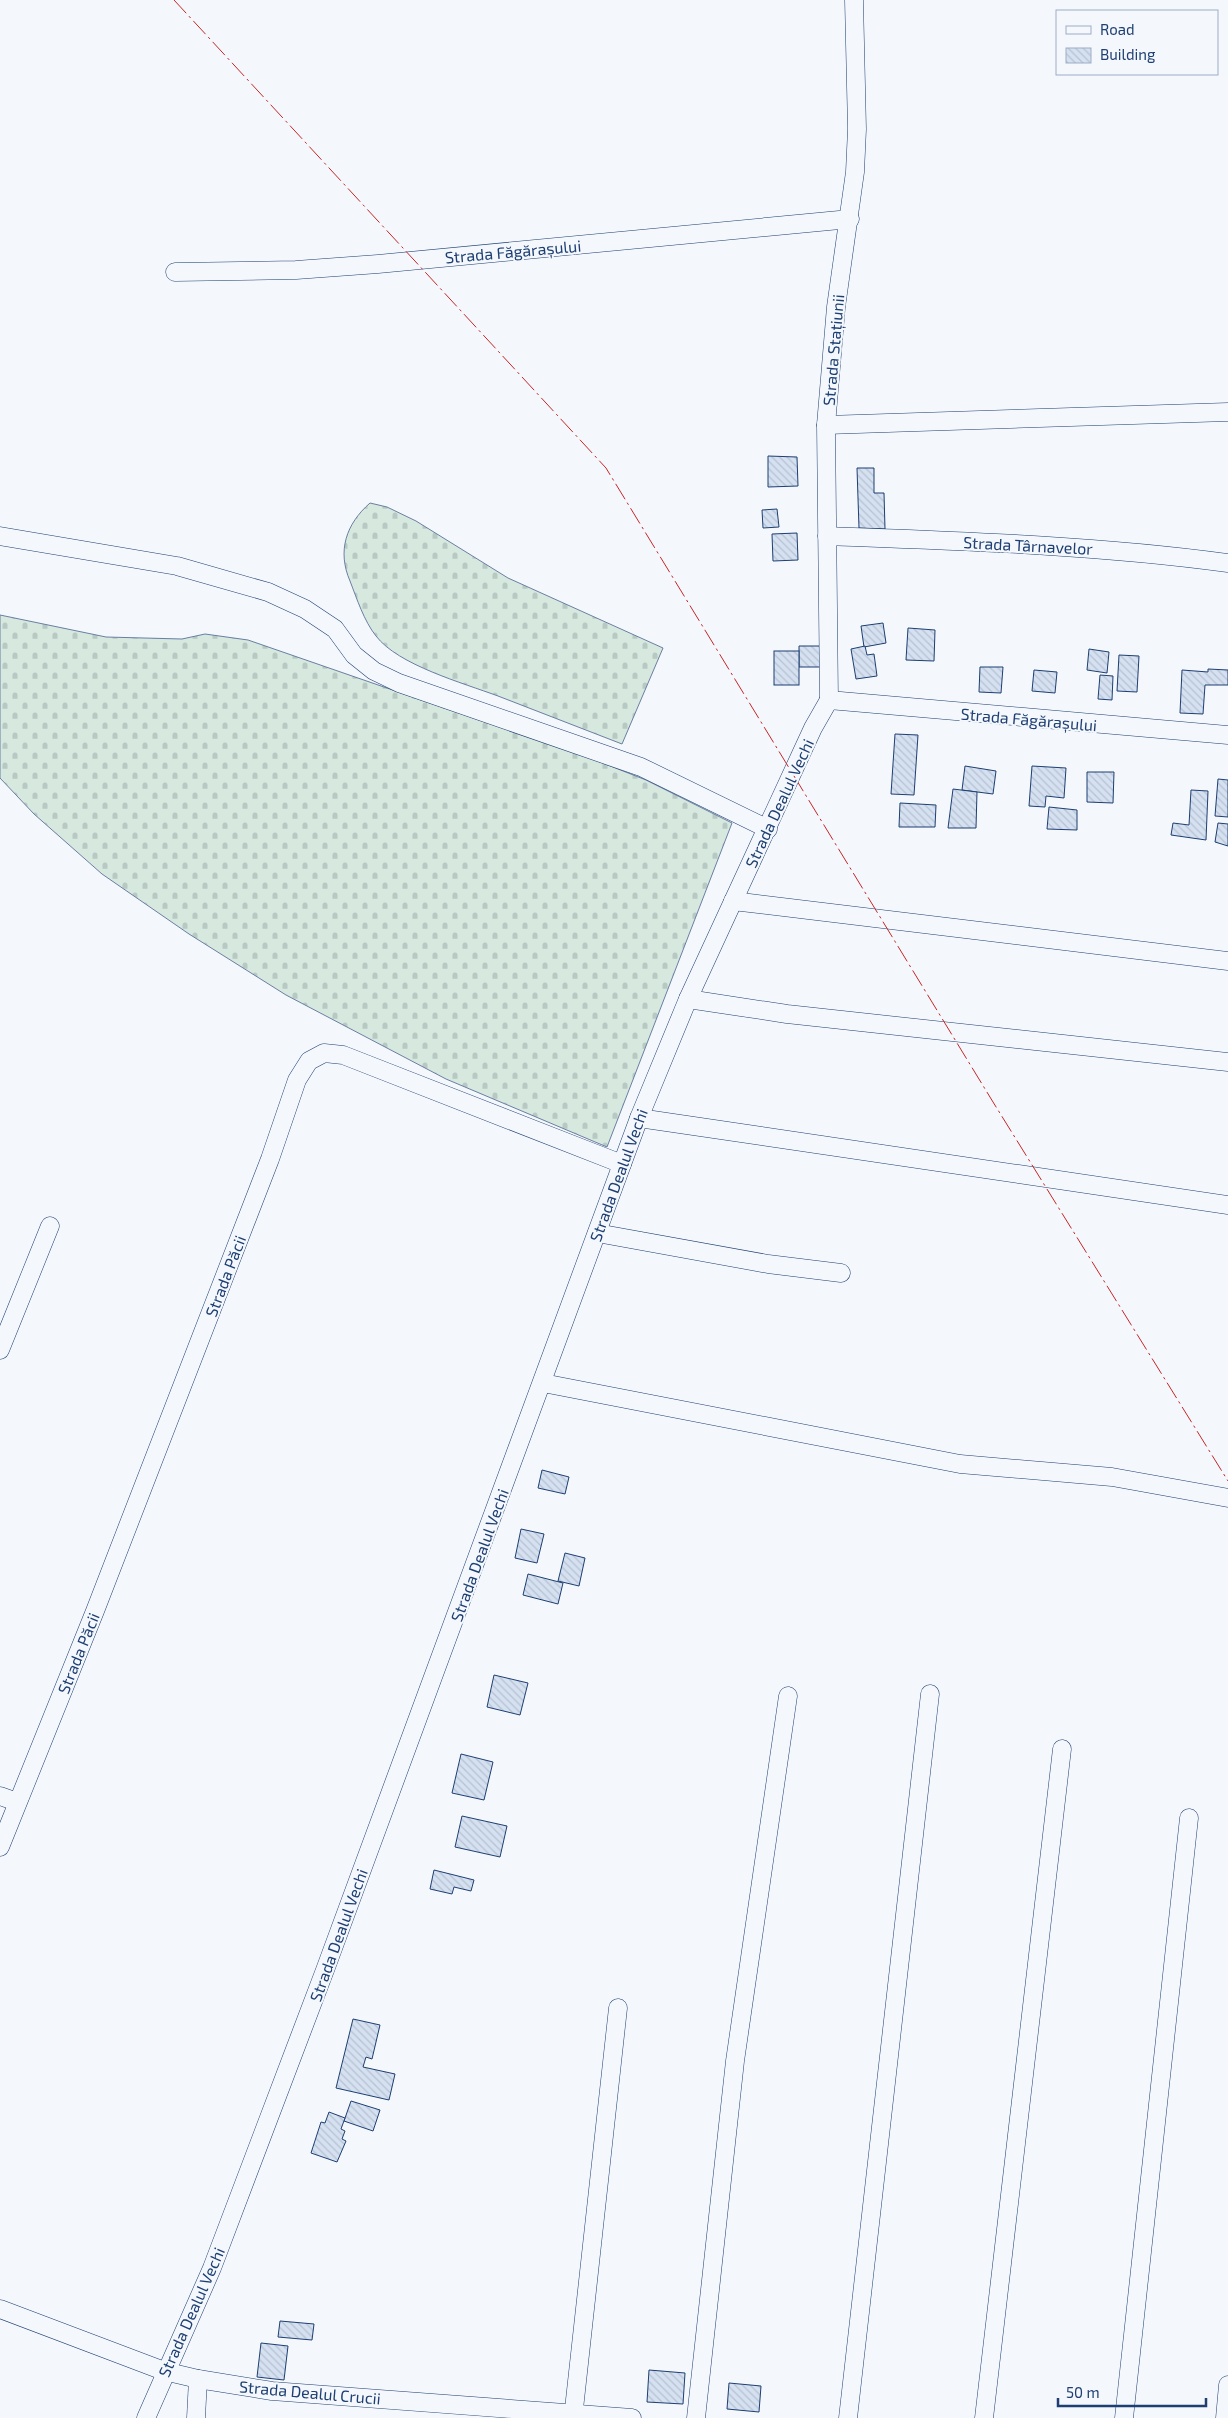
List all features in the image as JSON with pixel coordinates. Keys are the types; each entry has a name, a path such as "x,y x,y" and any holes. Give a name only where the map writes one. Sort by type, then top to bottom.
{"street":[{"name":"Strada Stațiunii","path":"829,700 826,425 836,307 850,219 857,129 854,0"},
{"name":"Strada Făgărașului","path":"175,272 333,268 850,219"},
{"path":"826,425 1228,412"},
{"path":"0,536 177,566 268,592 305,609 335,629 354,655 374,671 398,682 641,767 768,828"},
{"name":"Strada Târnavelor","path":"827,536 1148,552 1228,563"},
{"name":"Strada Făgărașului","path":"829,700 1228,735"},
{"name":"Strada Dealul Vechi","path":"146,2418 164,2371 212,2268 332,1952 639,1118 688,998 813,728 829,700"},
{"path":"734,901 1228,960"},
{"path":"688,998 787,1014 1228,1062"},
{"name":"Strada Păcii","path":"0,1847 95,1611 210,1316 270,1159 297,1080 309,1061 324,1053 343,1055 622,1164"},
{"path":"639,1118 1228,1205"},
{"path":"0,1350 50,1226"},
{"path":"597,1233 768,1264 841,1273"},
{"path":"543,1383 960,1464 1112,1477 1228,1498"},
{"path":"848,2418 930,1694"},
{"path":"696,2418 735,2061 788,1696"},
{"path":"984,2418 1062,1749"},
{"path":"0,1796 17,1802"},
{"path":"1124,2418 1189,1818"},
{"path":"574,2415 618,2008"},
{"name":"Strada Dealul Crucii","path":"0,2309 164,2371 198,2379 272,2391 632,2418"},
{"path":"196,2418 198,2379"},
{"path":"1225,2418 1228,2385"}],"green space":[{"path":"370,503 387,507 416,521 508,578 663,648 622,744 432,672 399,656 386,646 376,636 364,617 346,570 344,559 346,539 350,529 355,520"},
{"path":"0,615 106,637 182,639 205,634 248,640 595,760 646,780 732,823 607,1147 446,1079 286,995 189,934 102,874 34,814 0,778"}],"building":[{"path":"768,456 797,457 798,486 768,487"},
{"path":"857,468 874,468 874,493 884,493 885,529 859,528"},
{"path":"777,509 779,527 763,528 762,510"},
{"path":"797,533 798,560 773,561 772,534"},
{"path":"883,623 886,643 864,647 861,626"},
{"path":"908,628 935,630 934,661 906,660"},
{"path":"799,646 823,646 824,667 799,667"},
{"path":"865,646 867,655 874,654 877,676 856,679 851,649"},
{"path":"1089,649 1109,652 1107,673 1087,670"},
{"path":"774,651 799,651 799,685 774,685"},
{"path":"1119,655 1139,656 1137,692 1117,691"},
{"path":"980,667 1003,667 1001,693 979,692"},
{"path":"1208,669 1228,670 1228,685 1205,685 1203,714 1180,713 1182,670 1208,672"},
{"path":"1034,670 1057,672 1055,693 1032,691"},
{"path":"1100,675 1113,676 1112,700 1098,699"},
{"path":"895,734 918,735 914,795 891,794"},
{"path":"965,766 996,771 993,794 962,790"},
{"path":"1032,766 1066,768 1064,798 1046,796 1045,807 1029,806"},
{"path":"1087,772 1114,772 1113,803 1087,802"},
{"path":"1218,779 1228,780 1228,817 1215,816"},
{"path":"953,789 977,792 976,828 948,828"},
{"path":"1191,790 1208,791 1206,840 1171,835 1173,823 1189,825"},
{"path":"900,803 936,805 935,827 899,827"},
{"path":"1049,807 1077,810 1077,830 1047,829"},
{"path":"1218,823 1228,824 1228,846 1215,842"},
{"path":"542,1470 569,1477 565,1494 538,1488"},
{"path":"521,1529 544,1534 537,1563 515,1558"},
{"path":"565,1553 585,1558 579,1586 558,1581"},
{"path":"528,1574 563,1583 558,1604 523,1595"},
{"path":"494,1675 528,1683 520,1715 487,1707"},
{"path":"461,1754 493,1762 484,1800 452,1793"},
{"path":"462,1816 507,1826 500,1857 455,1847"},
{"path":"434,1870 474,1880 471,1891 454,1887 452,1894 430,1889"},
{"path":"353,2019 380,2025 372,2059 366,2057 363,2067 395,2074 389,2100 336,2088"},
{"path":"351,2101 380,2110 373,2131 344,2121"},
{"path":"329,2112 345,2118 341,2129 345,2131 342,2139 346,2141 337,2162 311,2153 321,2122 325,2123"},
{"path":"280,2321 314,2324 312,2340 278,2337"},
{"path":"261,2343 288,2346 284,2380 257,2377"},
{"path":"649,2370 685,2373 683,2404 647,2402"},
{"path":"729,2383 761,2386 759,2412 727,2409"}],"power":[{"path":"174,0 606,468 993,1102 1228,1481"}]}
